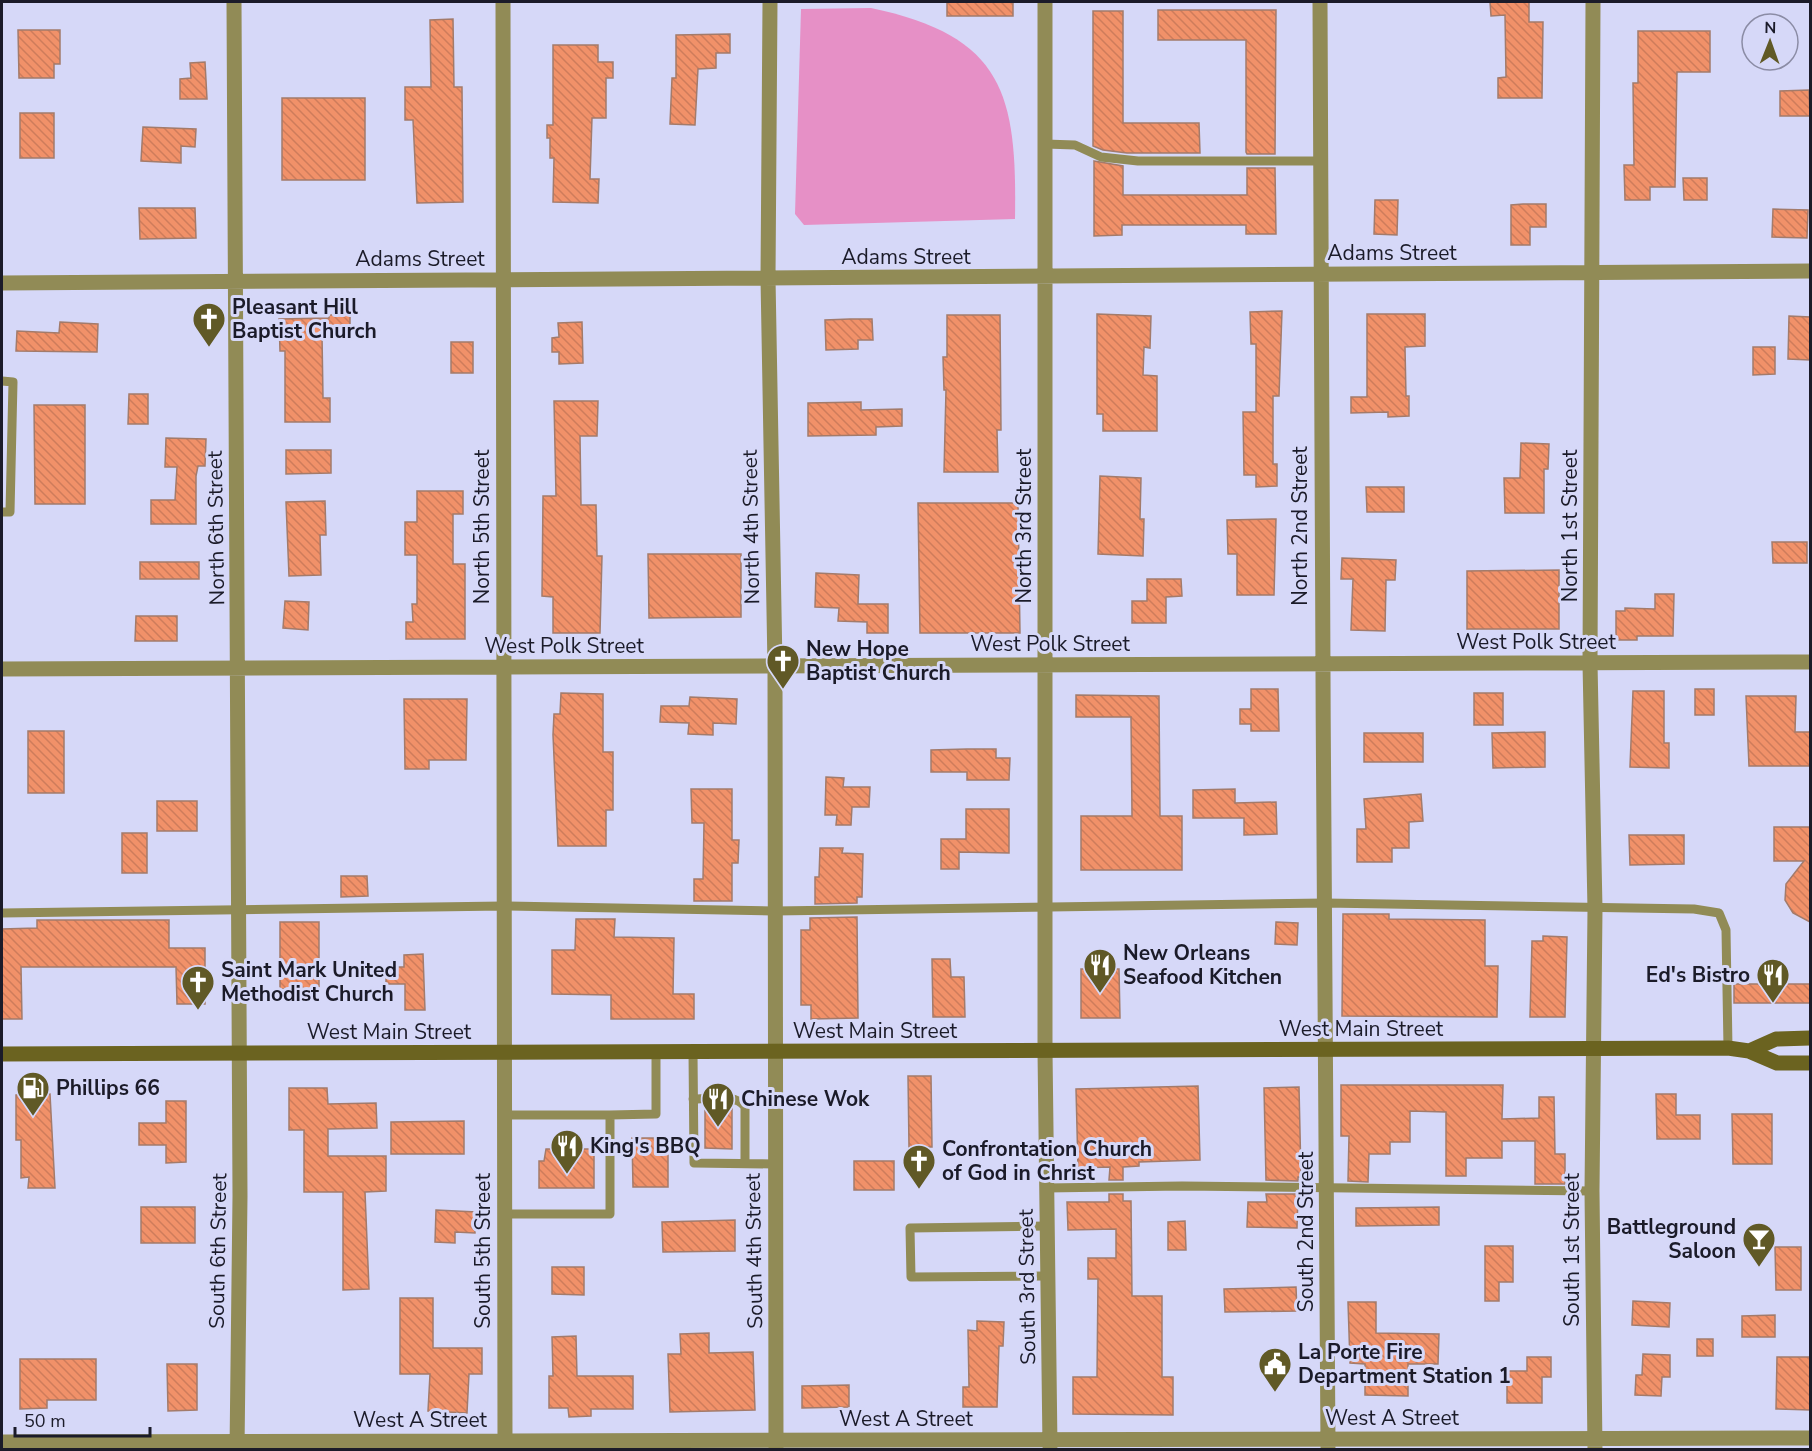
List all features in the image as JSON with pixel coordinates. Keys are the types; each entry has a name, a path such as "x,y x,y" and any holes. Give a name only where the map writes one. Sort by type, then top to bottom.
{"main road":[{"path":"1749,1051 1776,1039 1810,1038"},
{"name":"West Main Street","path":"2,1054 1728,1048 1749,1051 1777,1063 1810,1064"}],"street":[{"name":"North 6th Street","path":"234,2 239,1054"},
{"name":"North 5th Street","path":"503,2 503,1053"},
{"name":"North 4th Street","path":"770,2 768,278 775,666 774,1052"},
{"name":"North 3rd Street","path":"1045,2 1045,1051"},
{"name":"North 2nd Street","path":"1320,2 1319,274 1327,1050"},
{"name":"North 1st Street","path":"1593,2 1590,273 1590,663 1595,909 1593,1050"},
{"name":"Adams Street","path":"2,283 1045,278 1810,271"},
{"name":"West Polk Street","path":"2,669 1810,662"},
{"name":"South 2nd Street","path":"1327,1050 1328,1444"},
{"name":"South 1st Street","path":"1593,1050 1595,1444"},
{"name":"South 3rd Street","path":"1045,1051 1050,1445"},
{"name":"South 4th Street","path":"774,1052 776,1445"},
{"name":"South 5th Street","path":"503,1053 505,1445"},
{"name":"South 6th Street","path":"237,1446 239,1054"},
{"name":"West A Street","path":"2,1442 237,1446 1756,1444 1810,1438"}],"lane":[{"path":"1045,144 1074,145 1101,157 1138,161 1320,162"},
{"path":"2,381 13,382 10,512 2,512"},
{"path":"2,913 502,906 774,911 1325,903 1694,909 1719,913 1726,930 1728,1048"},
{"path":"693,1052 694,1163 774,1164"},
{"path":"503,1115 656,1114 656,1053"},
{"path":"693,1099 736,1099 743,1102 745,1107 745,1163"},
{"path":"503,1214 610,1214 610,1115"},
{"path":"1046,1188 1327,1187 1592,1191"},
{"path":"1047,1226 910,1228 911,1276 1048,1276"}],"shaded area":[{"path":"871,8 915,20 950,35 976,54 994,77 1005,105 1012,137 1015,219 804,225 795,214 801,9"}],"building":[{"path":"947,2 1013,2 1013,16 947,16"},
{"path":"1490,2 1529,2 1529,22 1543,22 1542,98 1498,98 1498,78 1506,77 1505,15 1491,16"},
{"path":"1158,10 1276,10 1275,154 1247,154 1246,152 1246,40 1158,40"},
{"path":"1093,11 1123,11 1123,123 1199,123 1200,153 1127,153 1103,150 1093,146"},
{"path":"453,19 454,87 462,87 463,202 417,203 413,120 405,120 405,87 431,87 430,20"},
{"path":"18,30 60,30 60,64 54,64 54,78 19,78"},
{"path":"1638,31 1710,31 1710,72 1677,72 1675,187 1650,187 1650,200 1625,200 1624,165 1634,165 1633,83 1638,83"},
{"path":"730,34 730,53 716,53 716,68 698,69 695,125 670,124 672,78 676,78 676,35"},
{"path":"553,45 598,45 598,62 613,62 613,78 606,78 606,118 592,118 590,179 599,179 598,203 553,202 554,158 550,158 550,138 547,138 547,125 553,125"},
{"path":"205,62 207,99 180,99 180,79 191,78 190,63"},
{"path":"1809,90 1810,116 1780,116 1780,91"},
{"path":"282,98 365,98 365,180 282,180"},
{"path":"20,113 54,113 54,158 20,158"},
{"path":"143,127 196,129 195,147 181,146 181,163 141,161"},
{"path":"1094,161 1123,166 1123,195 1247,195 1247,168 1275,168 1276,234 1246,234 1246,225 1122,225 1122,235 1094,236"},
{"path":"1683,178 1707,178 1707,200 1684,200"},
{"path":"1375,200 1398,200 1397,235 1374,234"},
{"path":"1546,204 1546,227 1530,227 1530,245 1511,245 1511,205"},
{"path":"139,208 195,208 196,238 140,239"},
{"path":"1773,209 1808,210 1807,238 1772,237"},
{"path":"1282,311 1279,396 1273,396 1273,464 1277,464 1277,486 1256,487 1256,475 1244,475 1243,412 1256,412 1256,344 1251,344 1250,312"},
{"path":"1097,314 1151,316 1150,348 1144,347 1143,375 1157,376 1157,431 1103,431 1103,414 1097,414"},
{"path":"1367,314 1425,314 1425,346 1405,347 1406,396 1409,396 1409,416 1388,417 1388,412 1351,413 1351,397 1367,397"},
{"path":"329,315 350,315 350,335 322,335 323,398 330,398 330,422 285,422 285,351 280,351 279,319 329,318"},
{"path":"947,315 1000,315 1001,430 997,430 998,472 944,472 946,390 944,390 943,357 947,357"},
{"path":"1789,316 1810,317 1810,360 1788,359"},
{"path":"872,319 873,340 858,340 858,349 826,350 825,320"},
{"path":"60,322 98,324 97,352 16,351 17,331 59,333"},
{"path":"582,322 583,363 559,364 559,352 552,352 552,338 559,337 558,323"},
{"path":"451,342 473,342 473,373 451,373"},
{"path":"1753,347 1775,347 1775,374 1753,375"},
{"path":"129,394 148,394 148,424 128,424"},
{"path":"554,401 598,401 597,436 580,436 581,505 596,505 597,556 602,556 600,633 553,633 553,597 542,596 543,496 556,496"},
{"path":"861,402 861,410 902,409 902,426 876,427 876,435 808,436 808,403"},
{"path":"34,405 85,405 85,504 35,504"},
{"path":"166,438 206,439 205,466 198,466 196,476 196,524 151,524 151,500 175,500 177,467 165,467"},
{"path":"1521,443 1549,444 1548,469 1544,469 1544,513 1505,513 1504,478 1520,478"},
{"path":"286,450 331,450 331,473 286,474"},
{"path":"1100,476 1141,478 1140,519 1144,519 1143,556 1098,554"},
{"path":"1366,487 1404,487 1404,512 1367,512"},
{"path":"417,491 463,491 463,514 453,514 453,564 465,564 465,639 406,639 406,622 413,622 412,604 417,604 417,555 405,555 405,522 417,522"},
{"path":"325,501 326,535 320,535 321,575 289,576 286,502"},
{"path":"918,503 1018,503 1020,633 920,633"},
{"path":"1276,519 1274,595 1237,595 1237,554 1228,554 1227,520"},
{"path":"1772,542 1807,542 1807,563 1773,563"},
{"path":"648,554 741,554 741,617 649,618"},
{"path":"1342,558 1396,560 1395,580 1386,580 1385,631 1351,630 1353,579 1341,579"},
{"path":"140,562 199,562 199,579 140,579"},
{"path":"1559,570 1559,629 1467,629 1467,571"},
{"path":"816,573 859,575 858,604 888,604 888,633 867,633 867,622 838,621 839,608 815,607"},
{"path":"1147,579 1181,579 1182,596 1166,597 1166,623 1132,623 1132,601 1147,601"},
{"path":"1655,594 1674,594 1673,636 1637,636 1637,640 1616,640 1616,611 1625,611 1625,608 1655,609"},
{"path":"285,601 309,602 308,630 283,628"},
{"path":"136,616 177,616 177,641 135,641"},
{"path":"1251,689 1278,689 1279,731 1251,731 1251,724 1240,724 1240,709 1251,709"},
{"path":"1695,689 1714,689 1714,715 1695,715"},
{"path":"1633,691 1664,691 1664,743 1669,743 1669,768 1630,767"},
{"path":"561,693 603,694 603,752 613,752 613,810 606,810 606,846 558,846 553,735 554,714 560,714"},
{"path":"1474,693 1503,693 1503,725 1474,725"},
{"path":"1076,695 1159,696 1160,816 1182,816 1182,870 1081,870 1081,816 1132,816 1131,717 1076,717"},
{"path":"1746,696 1796,696 1795,732 1810,732 1810,766 1749,766"},
{"path":"690,697 737,699 736,724 713,723 713,735 688,734 689,723 660,722 661,706 689,706"},
{"path":"404,699 467,699 466,760 429,760 429,769 405,769"},
{"path":"28,731 64,731 64,793 28,793"},
{"path":"1545,732 1545,767 1493,768 1492,733"},
{"path":"1364,733 1423,733 1423,762 1364,762"},
{"path":"996,749 996,758 1010,758 1009,780 967,780 967,772 931,772 931,750"},
{"path":"826,777 844,778 843,787 870,787 869,807 852,807 851,825 836,825 837,815 825,815"},
{"path":"691,789 732,789 732,840 739,840 738,863 732,863 732,901 694,901 694,879 703,879 704,823 692,823"},
{"path":"1235,789 1235,803 1276,802 1277,834 1244,835 1244,818 1193,818 1193,790"},
{"path":"1421,794 1423,821 1409,822 1409,848 1392,848 1392,862 1357,862 1357,829 1366,829 1364,799"},
{"path":"157,801 197,801 197,831 157,831"},
{"path":"966,809 1009,809 1009,853 959,852 959,869 941,869 941,839 966,839"},
{"path":"1774,827 1810,827 1810,922 1793,913 1785,900 1786,884 1804,861 1774,861"},
{"path":"122,833 147,833 147,873 122,873"},
{"path":"1629,835 1684,835 1684,864 1630,865"},
{"path":"820,848 843,848 842,853 863,854 862,897 857,897 857,903 815,904 815,877 819,877"},
{"path":"341,876 367,876 368,896 341,897"},
{"path":"1343,914 1389,914 1389,919 1485,920 1485,966 1498,966 1497,1017 1342,1016"},
{"path":"857,917 858,1018 811,1019 811,1005 801,1005 801,930 810,930 810,918"},
{"path":"576,919 615,919 614,937 674,938 673,994 694,994 694,1019 611,1019 611,995 552,994 552,950 575,950"},
{"path":"37,920 169,920 169,948 205,948 205,1004 177,1004 176,967 21,967 22,1019 2,1019 2,929 37,928"},
{"path":"280,922 319,922 319,989 280,989"},
{"path":"1276,922 1298,923 1297,945 1275,944"},
{"path":"1543,936 1567,937 1565,1017 1530,1017 1532,941 1543,941"},
{"path":"423,954 425,1010 405,1010 405,984 386,984 386,967 404,967 404,955"},
{"path":"932,959 950,959 951,977 964,977 965,1017 933,1017"},
{"name":"New Orleans Seafood Kitchen","path":"1081,969 1119,969 1120,1018 1081,1018"},
{"path":"1734,984 1810,984 1810,1003 1734,1003"},
{"path":"908,1076 931,1076 932,1147 909,1147"},
{"path":"1341,1085 1503,1085 1502,1119 1539,1118 1539,1097 1554,1097 1555,1154 1565,1154 1565,1184 1535,1184 1535,1141 1502,1141 1502,1158 1466,1158 1466,1176 1446,1176 1446,1112 1410,1111 1410,1142 1390,1142 1390,1154 1369,1154 1368,1182 1348,1181 1349,1136 1341,1136"},
{"path":"1198,1086 1200,1160 1139,1162 1139,1166 1123,1167 1123,1180 1109,1180 1110,1167 1078,1168 1076,1089"},
{"path":"1299,1087 1301,1177 1298,1177 1298,1181 1266,1180 1264,1088"},
{"path":"289,1088 327,1088 328,1104 376,1103 377,1128 328,1129 328,1156 386,1156 386,1191 365,1192 369,1289 343,1290 343,1192 304,1192 304,1130 289,1130"},
{"path":"50,1094 55,1188 28,1188 29,1177 21,1178 21,1140 16,1140 16,1095"},
{"path":"1656,1094 1676,1094 1676,1115 1700,1115 1700,1139 1657,1139"},
{"path":"166,1101 186,1101 186,1162 166,1163 166,1145 139,1145 139,1123 166,1123"},
{"name":"Chinese Wok","path":"705,1107 732,1108 732,1149 705,1148"},
{"path":"1732,1114 1772,1114 1772,1164 1733,1164"},
{"path":"464,1121 464,1154 391,1154 391,1122"},
{"path":"632,1138 668,1138 668,1187 633,1187"},
{"name":"King's BBQ","path":"546,1149 594,1149 594,1188 539,1188 539,1161 544,1161"},
{"path":"854,1161 894,1161 894,1190 854,1190"},
{"path":"1109,1194 1123,1194 1123,1201 1131,1201 1132,1296 1162,1296 1162,1377 1173,1377 1173,1415 1073,1414 1073,1377 1097,1377 1098,1279 1088,1279 1088,1258 1116,1258 1116,1229 1068,1230 1067,1202 1109,1202"},
{"path":"1266,1194 1298,1194 1297,1228 1247,1227 1248,1202 1267,1202"},
{"path":"141,1207 195,1207 195,1243 141,1243"},
{"path":"1439,1207 1439,1225 1356,1226 1356,1208"},
{"path":"436,1210 476,1212 475,1233 455,1232 455,1243 435,1242"},
{"path":"735,1220 735,1251 663,1252 662,1222"},
{"path":"1185,1221 1186,1250 1168,1250 1168,1222"},
{"path":"1485,1246 1513,1246 1513,1282 1499,1282 1499,1301 1485,1301"},
{"path":"1775,1247 1801,1247 1801,1290 1776,1290"},
{"path":"552,1267 584,1267 584,1295 552,1294"},
{"path":"1296,1287 1297,1311 1225,1312 1224,1289"},
{"path":"400,1298 433,1298 433,1348 482,1348 482,1374 469,1374 467,1413 428,1411 430,1374 400,1374"},
{"path":"1633,1301 1670,1303 1669,1327 1632,1325"},
{"path":"1348,1302 1376,1302 1376,1333 1439,1334 1438,1364 1408,1364 1408,1396 1365,1395 1365,1364 1350,1363"},
{"path":"1775,1315 1775,1337 1742,1337 1742,1316"},
{"path":"977,1321 1004,1322 1003,1346 999,1346 997,1407 963,1407 963,1387 969,1387 968,1330 977,1331"},
{"path":"709,1333 709,1353 753,1352 755,1410 670,1412 668,1354 681,1354 680,1334"},
{"path":"576,1336 577,1376 633,1376 633,1409 591,1409 591,1416 569,1417 568,1408 549,1408 549,1376 553,1376 552,1337"},
{"path":"1697,1339 1713,1339 1713,1356 1697,1356"},
{"path":"1643,1354 1670,1355 1670,1377 1662,1377 1661,1396 1635,1395 1636,1375 1642,1375"},
{"path":"1527,1357 1551,1357 1551,1377 1542,1377 1542,1403 1507,1403 1507,1371 1527,1371"},
{"path":"1777,1357 1810,1357 1810,1410 1776,1409"},
{"path":"20,1359 96,1359 96,1400 47,1400 47,1408 20,1409"},
{"path":"167,1364 197,1364 197,1410 168,1411"},
{"path":"849,1385 849,1407 802,1408 802,1386"}],"place":[{"name":"Pleasant Hill Baptist Church","path":"209,348"},
{"name":"New Hope Baptist Church","path":"783,690"},
{"name":"New Orleans Seafood Kitchen","path":"1100,994"},
{"name":"Ed's Bistro","path":"1773,1004"},
{"name":"Saint Mark United Methodist Church","path":"198,1011"},
{"name":"Phillips 66","path":"33,1117"},
{"name":"Chinese Wok","path":"718,1128"},
{"name":"King's BBQ","path":"567,1175"},
{"name":"Confrontation Church of God in Christ","path":"919,1190"},
{"name":"Battleground Saloon","path":"1759,1268"},
{"name":"La Porte Fire Department Station 1","path":"1275,1393"}]}
